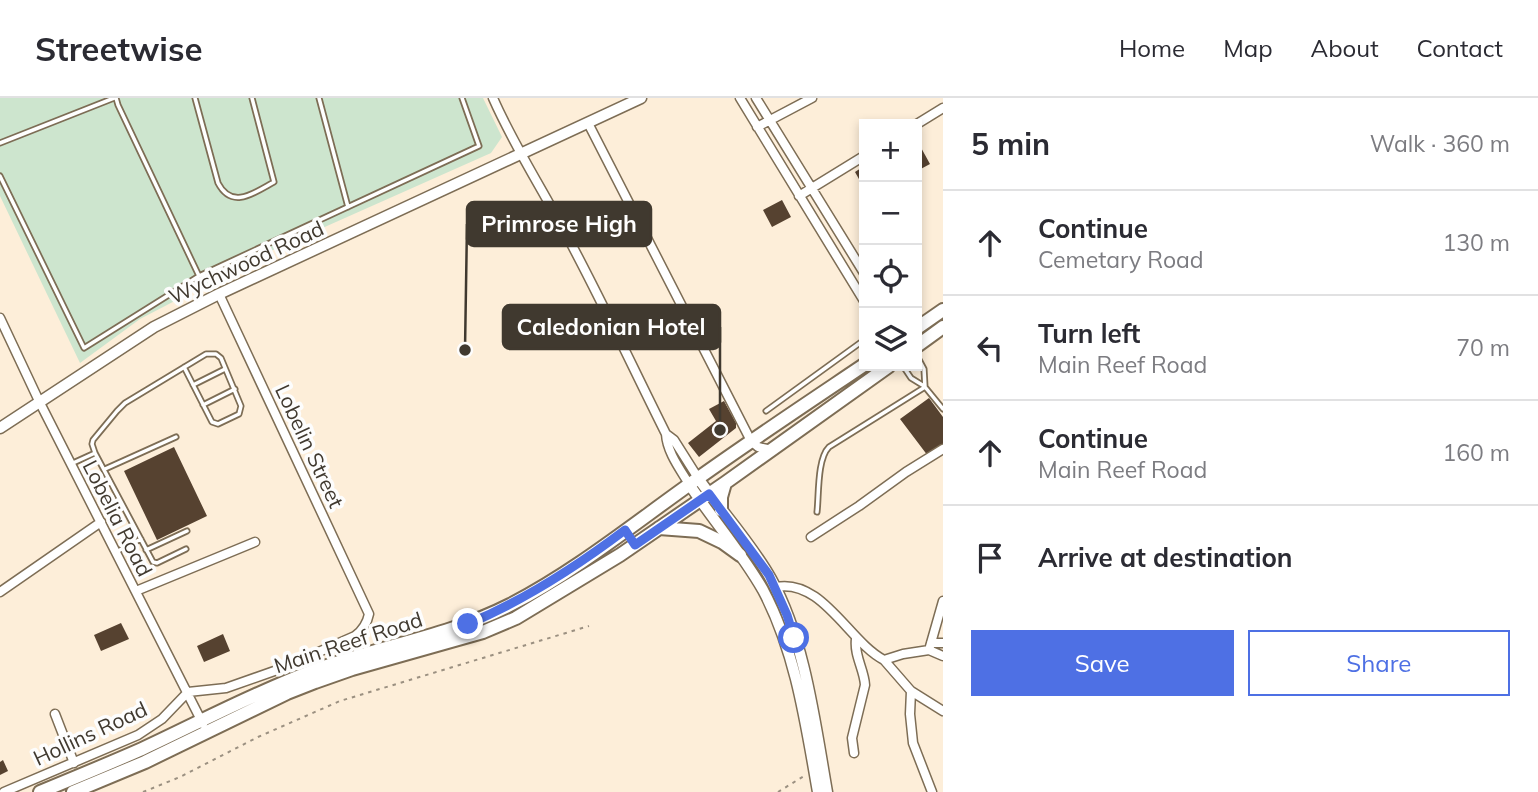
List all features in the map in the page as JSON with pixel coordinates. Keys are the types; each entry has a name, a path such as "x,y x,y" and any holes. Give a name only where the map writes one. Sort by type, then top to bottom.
{"main road":[{"path":"922,325 943,310"},
{"path":"922,342 943,327"},
{"name":"Main Reef Road","path":"40,792 141,750 251,696 310,672 468,624 493,613 549,583 859,368"},
{"name":"Main Reef Road","path":"73,792 145,762 315,682 483,632 516,618 635,545 882,371"},
{"path":"721,510 725,483"},
{"path":"659,528 699,531 722,542 740,555"},
{"path":"625,530 635,545"}],"street":[{"path":"494,98 666,434 681,450 694,481 763,592 785,640 818,792"},
{"name":"Wychwood Road","path":"0,428 154,327 219,294 588,123 626,102 641,98"},
{"path":"740,98 859,293"},
{"path":"757,98 859,265"},
{"path":"757,127 812,98"},
{"path":"922,121 943,108"},
{"path":"588,123 751,442 758,447 772,450"},
{"path":"799,196 859,159"},
{"name":"Lobelin Street","path":"188,692 226,688 335,646 361,631 369,614 219,294"},
{"name":"Lobelia Road","path":"0,318 39,401 208,732"},
{"path":"811,537 943,449"},
{"path":"704,497 721,510 776,587 787,615 814,712 827,792"},
{"path":"0,592 101,522"},
{"path":"136,592 255,542"},
{"path":"776,587 794,587 829,608 856,639 884,660 911,691 943,711"},
{"path":"930,647 943,601"},
{"path":"854,753 852,738 864,685 856,657 856,639"},
{"path":"884,660 943,643"},
{"path":"930,647 943,656"},
{"path":"911,691 913,743 932,792"},
{"name":"Hollins Road","path":"4,792 138,735 162,719 188,692"},
{"path":"55,714 75,763"}],"lane":[{"path":"0,143 115,98 199,276"},
{"path":"195,98 218,183 228,196 238,198 249,196 274,182 252,98"},
{"path":"320,98 348,207"},
{"path":"0,176 84,348 199,276 479,146 462,98"},
{"path":"766,411 859,344"},
{"path":"184,367 215,424 239,414 241,406 221,358 216,354 206,354 184,367 125,403 92,444 151,561 155,563 186,549"},
{"path":"922,367 925,387"},
{"path":"192,385 226,369"},
{"path":"906,371 911,378 925,387 943,409"},
{"path":"817,512 825,451 925,387"},
{"path":"203,405 235,388"},
{"path":"105,469 176,437"},
{"path":"71,464 95,453"},
{"path":"146,550 187,531"},
{"path":"116,552 141,539"}],"path":[{"path":"144,792 180,778 258,737 340,701 589,626"},
{"path":"778,792 804,776 812,757"}],"green space":[{"path":"0,98 483,98 502,137 491,153 273,250 140,319 80,363 0,196"}],"building":[{"path":"922,149 930,164 922,168"},
{"path":"782,200 791,217 772,227 763,210"},
{"path":"929,398 943,417 943,445 928,456 900,419"},
{"path":"724,401 736,428 699,457 688,443 716,421 709,409"},
{"path":"174,447 207,516 157,540 124,471"},
{"path":"121,623 129,639 101,651 94,635"},
{"path":"223,634 230,651 204,662 197,646"},
{"path":"3,760 8,771 0,775 0,762"}],"place":[{"name":"Primrose High","path":"465,350"},
{"name":"Caledonian Hotel","path":"720,430"}],"route":[{"path":"468,624 549,583 625,530 635,545 709,494 769,575 794,638"}]}
